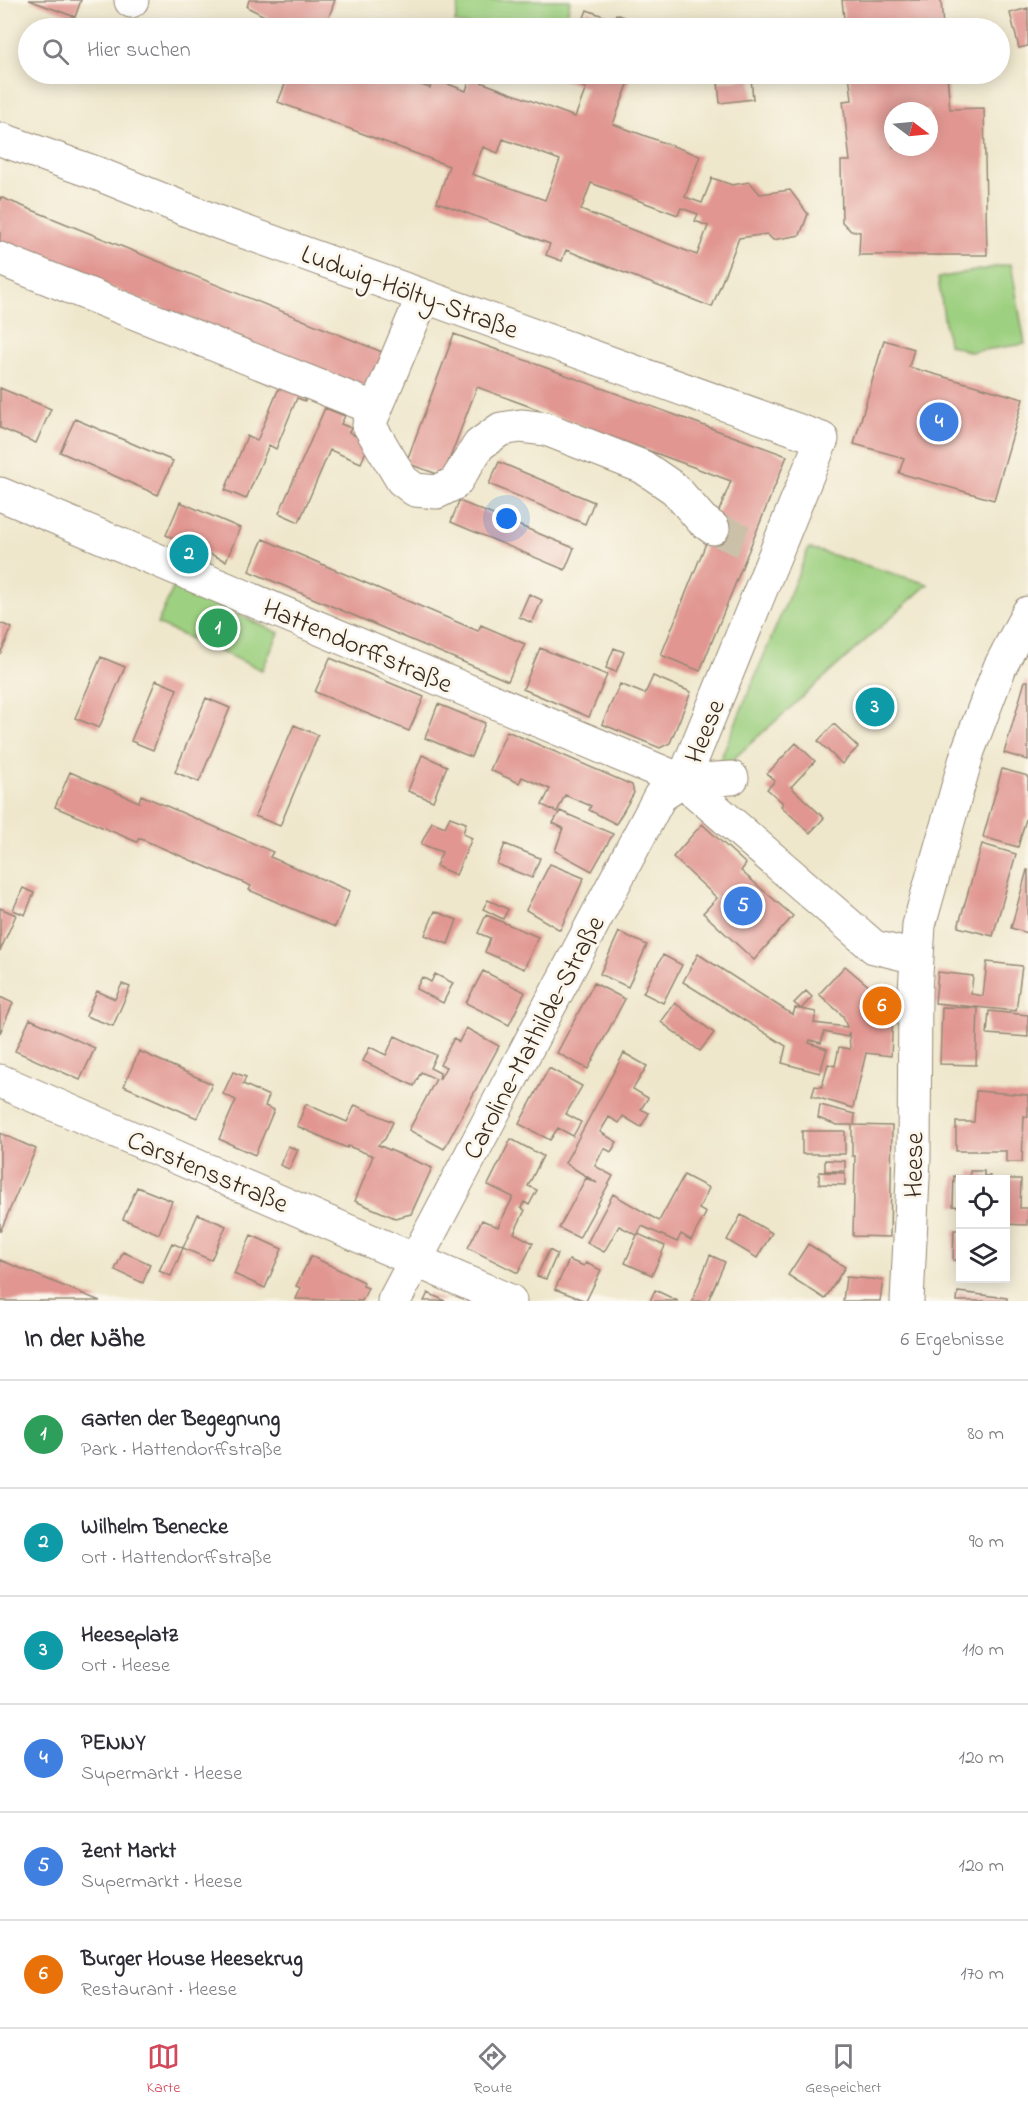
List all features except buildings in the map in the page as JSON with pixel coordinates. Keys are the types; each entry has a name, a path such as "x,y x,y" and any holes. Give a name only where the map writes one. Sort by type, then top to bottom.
{"street":[{"name":"Ludwig-Hölty-Straße","path":"0,139 423,296 822,439"},
{"path":"0,259 375,409"},
{"path":"423,296 369,425 402,480 415,490 437,492 455,483 479,445 501,429 521,426 546,429 643,467 675,489 702,520 713,528"},
{"name":"Heese","path":"822,439 763,551 683,781 874,947 916,957"},
{"name":"Hattendorffstraße","path":"0,494 683,781"},
{"name":"Heese","path":"907,1301 914,1170 916,957 920,925 968,751 1000,667 1028,614"},
{"path":"683,781 732,778"},
{"name":"Caroline-Mathilde-Straße","path":"394,1301 660,796 683,781"},
{"name":"Carstensstraße","path":"0,1081 510,1301"}],"green space":[{"path":"459,0 570,0 567,18 456,18"},
{"path":"1011,264 1025,344 970,352 948,344 938,278"},
{"path":"809,548 928,584 721,770 718,765"},
{"path":"174,586 279,633 262,670 157,624"}],"tunnel":[{"path":"713,528 751,544"}],"place":[{"name":"PENNY","path":"939,422"},
{"name":"Wilhelm Benecke","path":"189,554"},
{"name":"Garten der Begegnung","path":"218,628"},
{"name":"Heeseplatz","path":"875,707"},
{"name":"Zent Markt","path":"743,906"},
{"name":"Burger House Heesekrug","path":"882,1006"}]}
